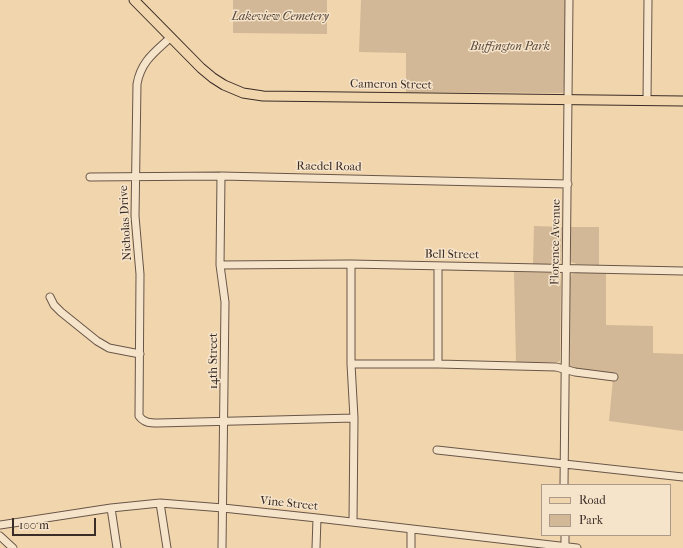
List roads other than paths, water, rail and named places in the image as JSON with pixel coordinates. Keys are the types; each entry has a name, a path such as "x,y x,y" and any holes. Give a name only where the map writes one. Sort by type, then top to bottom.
{"main road":[{"name":"Cameron Street","path":"134,0 201,68 224,85 243,93 263,96 683,102"}],"street":[{"name":"Florence Avenue","path":"564,484 569,0"},
{"path":"647,101 648,0"},
{"name":"Nicholas Drive","path":"171,37 143,65 137,84 135,177 136,234 140,274 139,416 142,420 148,423 225,422"},
{"name":"Raedel Road","path":"90,177 221,176 568,184"},
{"name":"14th Street","path":"221,176 220,265 225,302 225,422 222,548"},
{"path":"351,264 351,364 354,418 352,522"},
{"name":"Bell Street","path":"220,265 351,264 683,271"},
{"path":"438,266 438,364"},
{"path":"50,297 54,305 61,312 97,341 109,348 140,354"},
{"path":"351,364 438,364 556,368 614,377"},
{"path":"225,422 354,418"},
{"path":"438,450 683,477"},
{"path":"160,503 167,548"},
{"name":"Vine Street","path":"0,525 111,508 160,503 223,508 352,522 529,545 577,548"},
{"path":"111,508 117,548"},
{"path":"316,518 316,548"},
{"path":"410,548 411,529"},
{"path":"0,536 14,548"},
{"path":"565,536 565,547"}],"park label":[{"name":"Lakeview Cemetery","path":"280,17"},
{"name":"Buffington Park","path":"510,47"}]}
